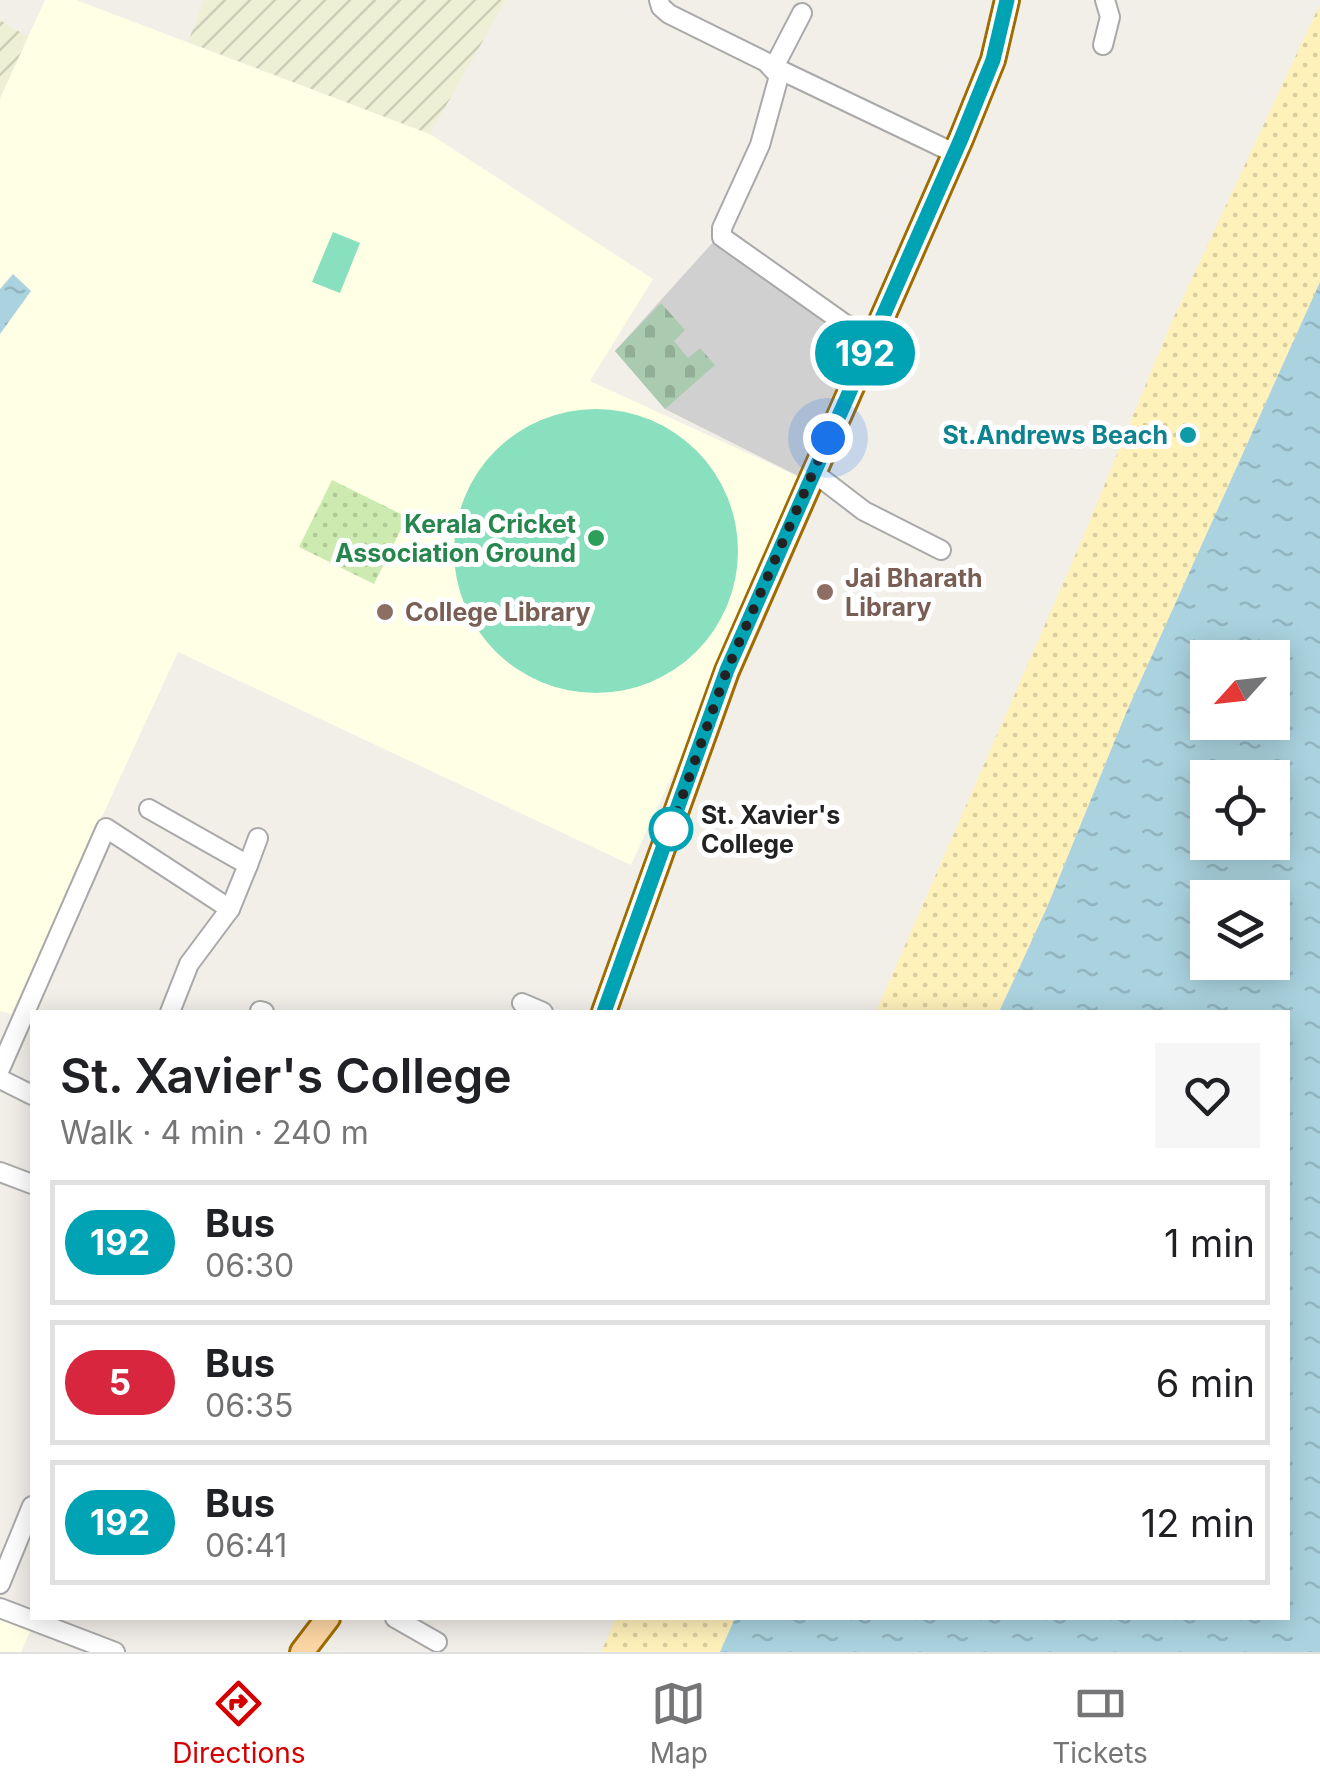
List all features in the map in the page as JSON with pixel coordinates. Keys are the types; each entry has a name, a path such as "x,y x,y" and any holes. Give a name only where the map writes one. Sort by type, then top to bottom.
{"main road":[{"path":"605,1010 727,670 954,154 993,60 1007,0"},
{"path":"302,1652 326,1620"}],"street":[{"path":"660,0 660,6 669,14 954,154"},
{"path":"1103,44 1110,18 1105,0"},
{"path":"802,13 774,67 778,83 760,146 722,228 722,237 845,324 872,337"},
{"path":"813,472 864,511 942,550"},
{"path":"148,808 248,865"},
{"path":"0,1068 106,828 230,908"},
{"path":"171,1010 189,964 230,908 258,838"},
{"path":"522,1002 538,1010"},
{"path":"0,1079 30,1094"},
{"path":"0,1172 30,1183"},
{"path":"0,1584 30,1511"},
{"path":"0,1608 30,1619"},
{"path":"31,1620 115,1652"},
{"path":"398,1620 437,1642"}],"shaded area":[{"name":"St. Xavier's College","path":"45,0 76,0 430,134 653,279 590,381 808,481 631,865 178,652 11,1014 0,1011 0,98"},
{"path":"204,0 506,0 430,134 188,42"},
{"path":"0,20 28,37 0,98"},
{"path":"715,240 863,341 808,481 665,409 615,351"},
{"path":"0,1612 33,1625 21,1652 0,1652"}],"sand":[{"name":"St.Andrews Beach","path":"1320,4 1320,282 1126,713 1048,905 1000,1010 877,1010 1078,549 1172,321"},
{"path":"615,1620 734,1620 720,1652 601,1652"}],"green space":[{"path":"333,232 360,243 340,293 312,282"},
{"path":"661,303 685,330 674,341 688,358 700,348 715,365 665,409 615,351"},
{"name":"Kerala Cricket Association Ground","path":"596,409 650,420 675,433 696,451 714,472 727,497 738,551 727,605 714,630 696,651 675,669 650,682 596,693 542,682 517,669 496,651 478,630 465,605 454,551 465,497 478,472 496,451 517,433 542,420"},
{"path":"332,480 407,517 374,584 299,547"}],"water":[{"path":"13,274 31,291 0,334 0,289"},
{"path":"1320,282 1320,1652 720,1652 734,1620 1290,1620 1290,1010 1000,1010 1048,905 1126,713"}],"bus line":[{"name":"192","path":"605,1010 727,670 961,139 993,60 1007,0"}],"place":[{"name":"St.Andrews Beach","path":"1188,435"},
{"name":"Kerala Cricket Association Ground","path":"596,538"},
{"name":"Jai Bharath Library","path":"825,592"},
{"name":"College Library","path":"385,612"},
{"name":"St. Xavier's College","path":"671,829"}],"route":[{"path":"671,829 668,837 727,670 828,438"}]}
